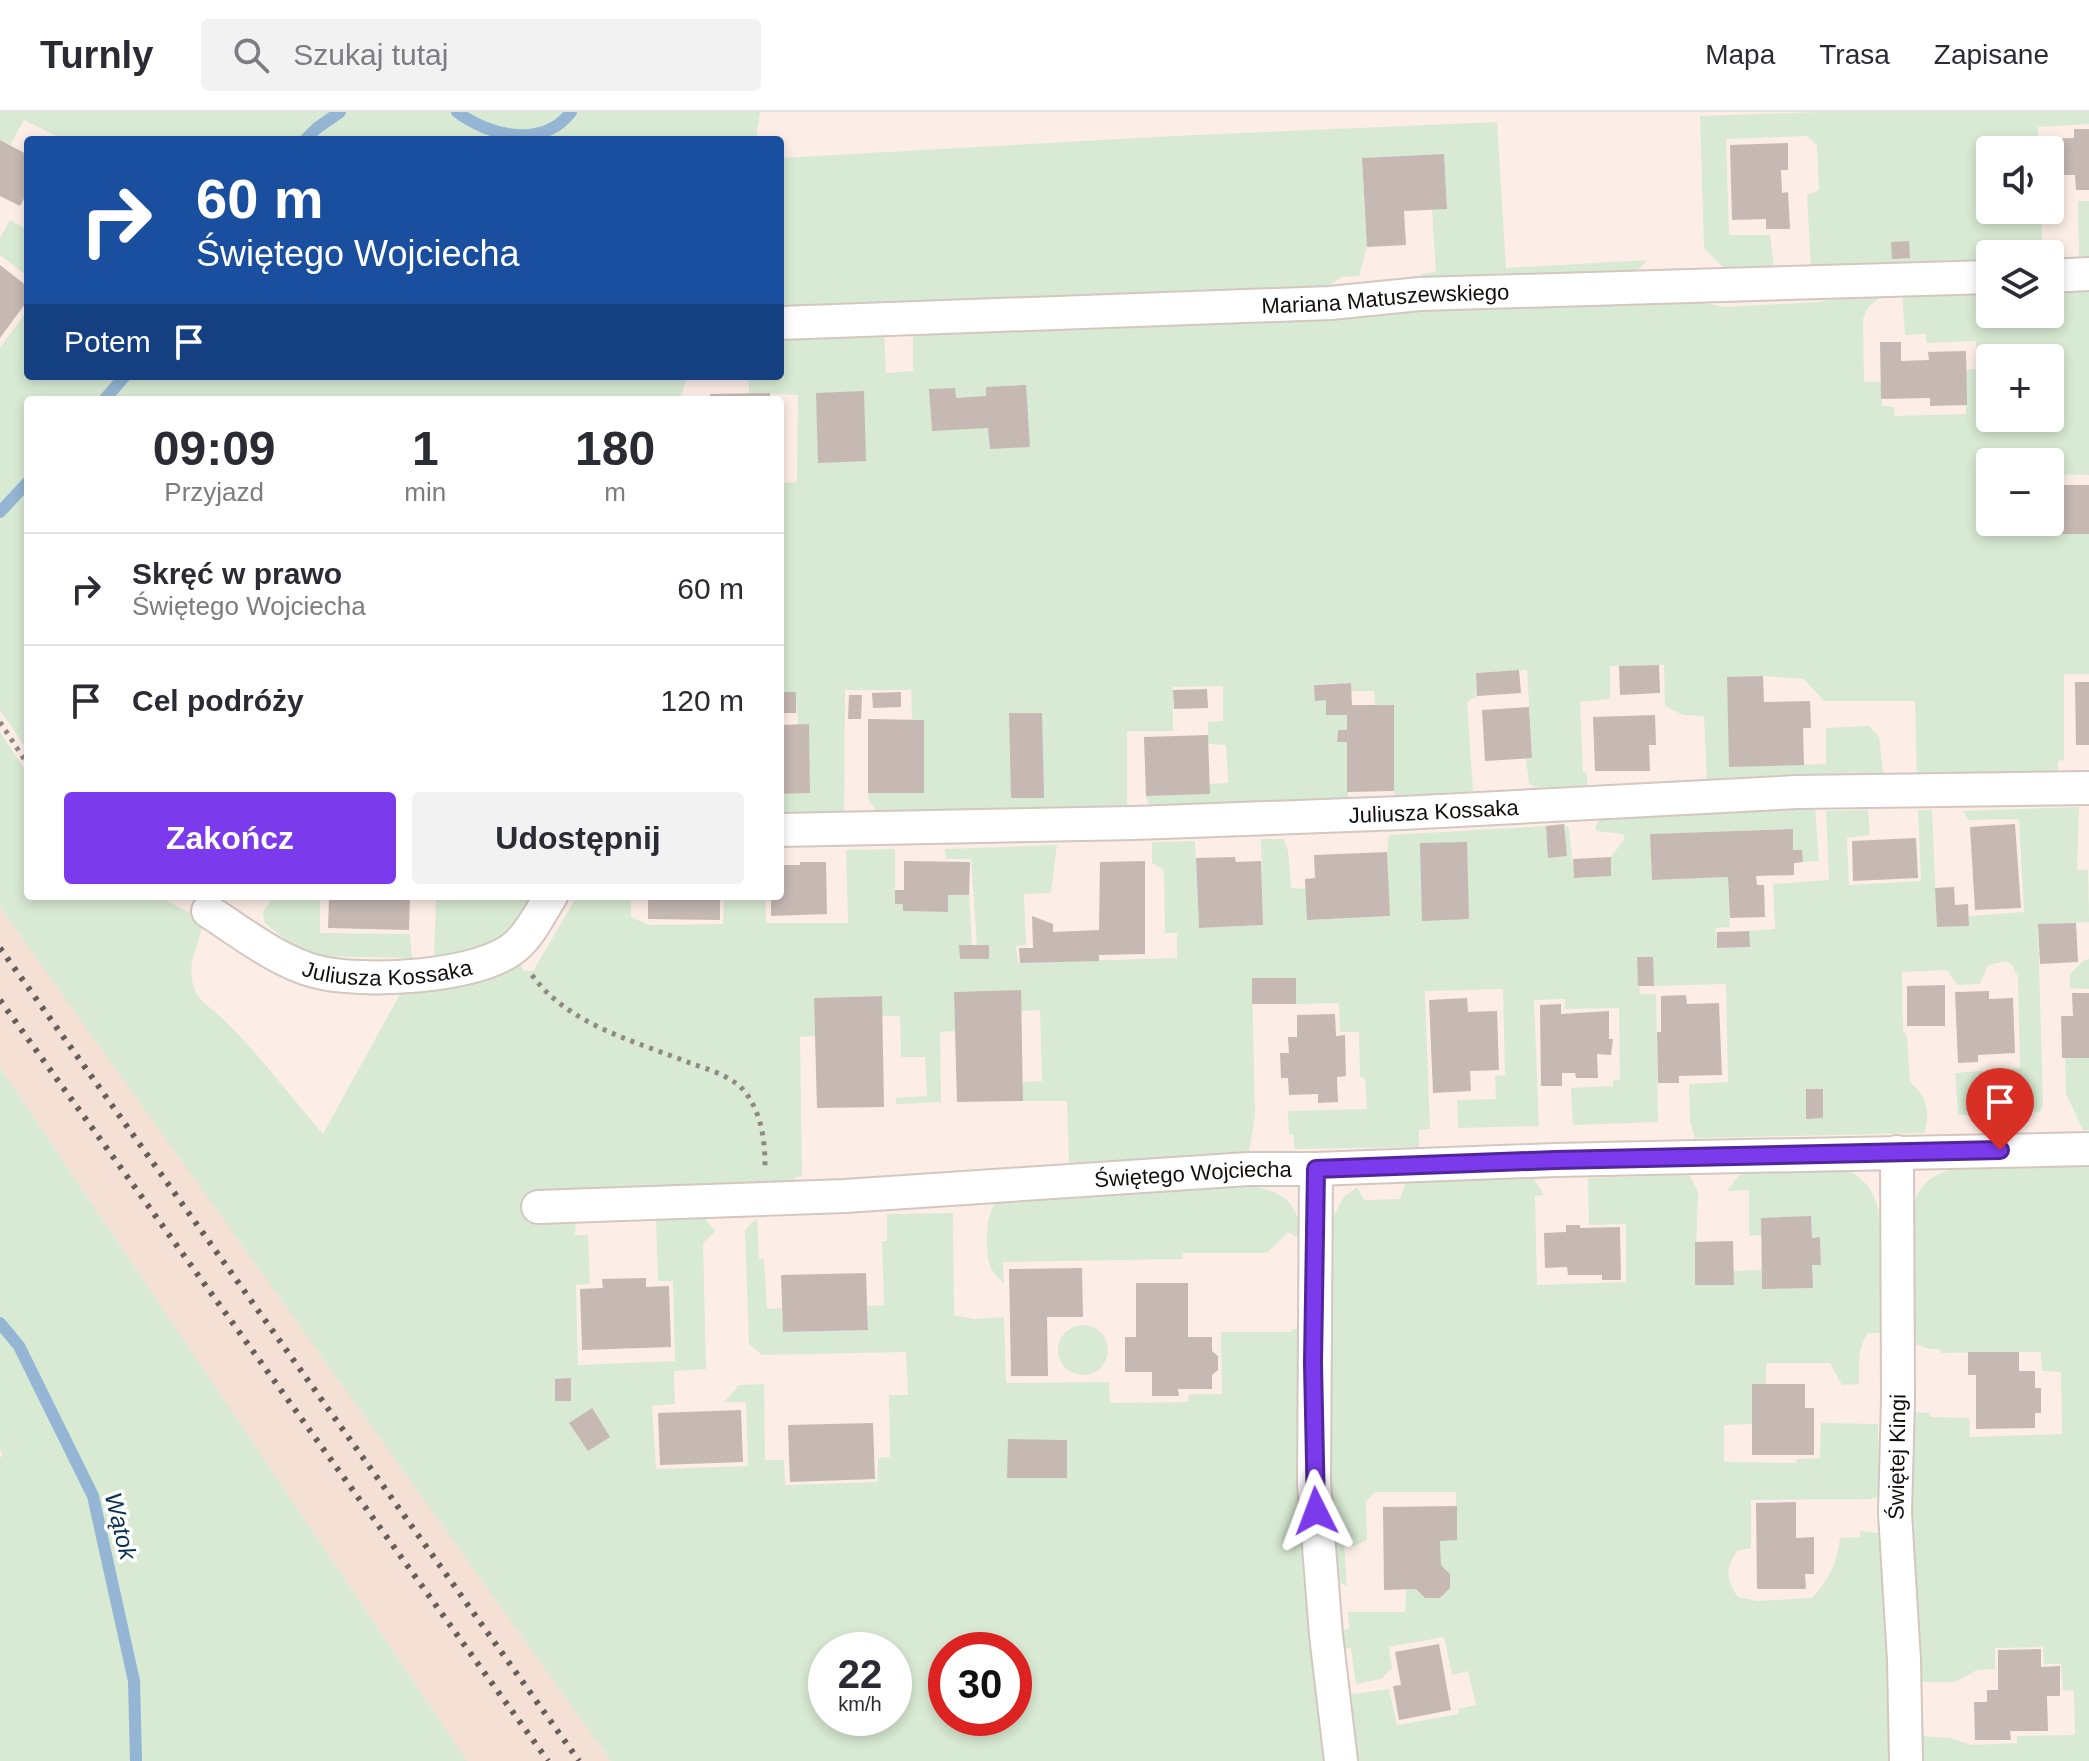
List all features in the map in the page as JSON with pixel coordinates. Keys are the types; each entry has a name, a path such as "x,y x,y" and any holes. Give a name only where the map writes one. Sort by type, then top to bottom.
{"street":[{"path":"2064,275 2089,274"},
{"name":"Mariana Matuszewskiego","path":"784,323 1330,303 1435,293 1976,277"},
{"name":"Juliusza Kossaka","path":"784,830 1105,824 1402,813 1797,792 2089,788"},
{"name":"Juliusza Kossaka","path":"208,911 284,959 315,971 350,977 398,976 474,967 496,960 516,946 548,900"},
{"name":"Świętego Wojciecha","path":"538,1207 766,1199 1248,1169 2089,1149"},
{"name":"Świętej Kingi","path":"1897,1152 1895,1513 1904,1660 1906,1761"},
{"path":"1316,1169 1314,1483 1326,1635 1341,1761"}],"path":[{"path":"0,722 24,759"},
{"path":"516,946 544,992 590,1023 723,1075 747,1093 759,1119 765,1147 766,1199"}],"shaded area":[{"path":"0,907 611,1761 467,1761 0,1067"}],"green space":[{"path":"0,112 760,112 757,136 57,136 24,120 10,145 0,140"},
{"path":"1820,112 2089,112 2089,124 2038,127 2038,136 1976,136 1976,224 2042,224 2042,240 1976,240 1976,261 1811,267 1807,195 1819,190 1817,145 1807,136 1726,139 1729,235 1770,235 1774,268 1725,269 1704,248 1700,116"},
{"path":"1497,122 1506,268 1648,260 1633,274 1421,284 1422,274 1436,272 1432,209 1447,208 1444,154 1362,158 1367,247 1359,276 1342,277 1320,291 837,304 821,312 784,313 784,158"},
{"path":"2078,201 2089,201 2089,259 2079,259"},
{"path":"10,220 24,228 24,274 0,255 0,238"},
{"path":"2064,288 2089,288 2089,475 2064,474 2064,448 1976,448 1976,536 2089,534 2089,674 2064,674 2064,760 2058,761 2058,775 1917,779 1915,701 1824,701 1804,679 1763,676 1727,678 1730,767 1826,764 1826,728 1869,726 1879,737 1884,780 1707,782 1704,716 1683,715 1665,706 1664,665 1610,666 1610,699 1580,702 1583,772 1587,773 1587,792 1579,793 1579,786 1538,788 1529,784 1526,758 1532,757 1527,670 1476,673 1477,696 1467,702 1473,791 1394,796 1394,705 1375,705 1374,691 1351,691 1351,683 1314,684 1315,700 1326,700 1327,715 1347,715 1347,730 1338,730 1337,742 1347,742 1348,799 1165,808 1149,804 1146,796 1209,794 1210,784 1228,783 1226,745 1208,744 1208,722 1223,721 1223,686 1173,687 1173,731 1127,731 1127,805 1124,810 878,813 869,801 868,793 924,793 924,720 912,719 911,690 845,690 844,815 784,814 784,794 810,793 796,692 784,692 784,483 797,482 798,395 749,393 748,380 784,380 784,336 884,334 886,373 913,371 913,333 1654,294 1725,307 1819,302 1853,293 1876,292 1878,299 1868,307 1863,319 1864,382 1881,382 1882,406 1894,407 1895,416 1966,414 1966,370 1976,369 1976,432 2064,432 2064,344 1926,343 1926,334 1905,335 1902,292 1976,290 1976,328 2064,328"},
{"path":"24,315 24,380 686,380 681,396 24,396 24,745 0,710 0,348"},
{"path":"0,732 24,768 24,900 166,900 202,919 191,974 195,990 250,1048 323,1134 400,994 513,964 520,963 524,971 533,971 575,900 631,900 631,917 648,925 723,924 724,900 765,900 766,923 848,923 846,850 895,849 895,904 903,904 904,911 947,912 948,895 969,895 972,945 960,945 960,959 989,959 989,945 977,945 971,859 946,859 945,849 1057,845 1051,893 1024,894 1026,945 1016,946 1018,963 1177,958 1177,933 1165,933 1164,870 1152,863 1152,842 1195,841 1199,928 1263,925 1261,839 1284,839 1291,888 1306,889 1308,920 1389,916 1389,835 1546,826 1549,858 1567,856 1564,824 1569,828 1574,878 1611,876 1611,857 1625,838 1623,834 1597,831 1595,827 1601,817 1815,805 1819,861 1803,862 1802,850 1793,850 1793,829 1650,834 1652,880 1728,877 1730,927 1716,928 1717,948 1749,947 1749,931 1775,929 1773,884 1829,880 1826,811 1868,810 1870,835 1847,838 1849,885 1921,881 1918,810 1932,810 1937,927 1969,926 1969,916 2024,912 2019,819 1968,820 1963,811 2079,807 2077,870 2088,870 2089,922 2038,925 2043,1105 2040,1112 1958,1115 1955,1073 2020,1068 2018,977 2006,961 1988,965 1980,984 1957,985 1947,970 1902,972 1903,1030 1907,1037 1910,1082 1926,1105 1924,1133 1695,1138 1690,1122 1689,1084 1728,1082 1726,984 1654,986 1652,957 1637,957 1640,994 1656,994 1658,1122 1573,1125 1571,1088 1613,1086 1613,1080 1620,1080 1619,1008 1565,1009 1565,999 1534,1000 1539,1126 1458,1128 1457,1100 1496,1099 1495,1076 1505,1075 1503,989 1425,991 1430,1129 1419,1130 1419,1147 1295,1149 1293,1134 1289,1134 1288,1111 1367,1109 1365,1078 1360,1077 1359,1032 1340,1032 1339,1003 1296,1004 1295,978 1252,978 1255,1115 1246,1156 1069,1164 1067,1101 1023,1101 1023,1082 1042,1081 1040,1010 1021,1011 1020,990 954,992 955,1031 940,1032 941,1102 896,1104 896,1098 927,1096 925,1057 901,1057 900,1016 882,1016 881,996 814,998 815,1036 800,1037 802,1176 795,1177 795,1185 524,1196 528,1223 576,1223 575,1235 588,1235 590,1284 576,1285 578,1365 675,1361 673,1281 658,1281 656,1219 704,1218 716,1231 703,1243 706,1369 674,1371 675,1404 652,1406 656,1469 748,1466 746,1402 724,1402 739,1385 764,1384 765,1460 784,1460 785,1485 877,1482 878,1458 890,1457 889,1395 908,1395 906,1352 762,1355 749,1344 745,1230 757,1218 759,1259 764,1259 767,1309 782,1308 783,1332 868,1330 868,1306 884,1305 882,1241 887,1241 887,1214 953,1213 954,1315 974,1319 1004,1317 1006,1383 1109,1382 1110,1403 1188,1402 1189,1394 1222,1394 1221,1332 1292,1332 1292,1329 1305,1328 1327,1761 611,1761 0,907"},
{"path":"271,900 320,900 320,933 410,934 412,958 311,956 264,922 263,912"},
{"path":"436,900 531,900 515,925 494,943 467,952 434,957"},
{"path":"2089,959 2089,989 2070,988 2070,974"},
{"path":"2065,1058 2089,1058 2089,1130 2083,1130 2066,1094"},
{"path":"0,1067 467,1761 140,1761 138,1682 97,1495 21,1344 0,1318"},
{"path":"2089,1166 2089,1761 1919,1761 1919,1736 1951,1738 1971,1745 2017,1743 2017,1736 2075,1735 2074,1691 2063,1690 2061,1664 2044,1664 2043,1647 1995,1648 1995,1669 1977,1670 1955,1682 1919,1682 1889,1659 1889,1761 1354,1761 1345,1695 1389,1689 1397,1725 1459,1714 1458,1709 1476,1705 1468,1671 1452,1675 1444,1637 1389,1647 1392,1669 1381,1679 1356,1684 1351,1648 1340,1649 1337,1631 1349,1629 1348,1612 1405,1612 1406,1589 1416,1589 1425,1598 1440,1598 1450,1588 1450,1574 1441,1565 1440,1541 1457,1540 1456,1492 1375,1492 1366,1502 1367,1540 1354,1546 1344,1546 1347,1586 1335,1580 1326,1491 1333,1217 1343,1198 1357,1187 1364,1200 1400,1199 1406,1182 1534,1179 1544,1195 1535,1196 1537,1285 1626,1282 1626,1224 1589,1225 1588,1178 1689,1175 1698,1191 1695,1285 1733,1285 1734,1271 1761,1270 1763,1289 1812,1288 1812,1265 1821,1264 1820,1238 1812,1238 1811,1217 1761,1218 1761,1235 1749,1236 1749,1190 1727,1191 1738,1176 1751,1172 1847,1169 1855,1174 1871,1191 1877,1205 1879,1223 1884,1223 1886,1333 1868,1333 1864,1339 1859,1357 1859,1384 1842,1385 1830,1363 1766,1363 1766,1384 1752,1385 1752,1424 1724,1425 1724,1462 1796,1463 1797,1459 1820,1458 1821,1423 1878,1424 1879,1496 1872,1499 1751,1500 1751,1548 1737,1551 1728,1574 1738,1597 1757,1601 1812,1598 1831,1571 1840,1538 1860,1537 1860,1531 1878,1533 1884,1609 1887,1610 1908,1412 1930,1413 1930,1417 1969,1418 1970,1437 2062,1434 2061,1372 2042,1371 2041,1352 1941,1353 1940,1349 1915,1344 1910,1332 1912,1211 1921,1188 1941,1173 1969,1167"},
{"path":"1251,1186 1274,1192 1289,1202 1298,1218 1303,1242 1288,1232 1267,1253 1183,1253 1183,1259 1003,1262 1004,1283 993,1272 989,1261 989,1220 995,1203 1000,1199"},
{"path":"1083,1325 1101,1332 1108,1350 1101,1368 1083,1375 1065,1368 1058,1350 1065,1332"},
{"path":"0,1326 17,1347 89,1497 131,1682 132,1761 0,1761 0,1457 3,1456 0,1449"}],"building":[{"path":"2074,129 2089,129 2089,190 2076,190 2075,175 2064,175 2064,138 2074,138"},
{"path":"0,140 24,153 24,198 20,206 0,196"},
{"path":"1788,143 1788,170 1781,170 1782,193 1788,192 1790,229 1766,229 1766,219 1732,220 1730,145"},
{"path":"1444,154 1447,209 1404,211 1406,245 1367,247 1362,158"},
{"path":"1909,241 1910,258 1892,259 1891,242"},
{"path":"0,265 24,284 24,305 0,338"},
{"path":"1880,342 1901,342 1901,361 1929,360 1928,352 1966,351 1967,405 1930,406 1930,398 1881,399"},
{"path":"1026,385 1030,447 990,449 988,428 932,431 929,389 955,388 956,398 986,396 986,387"},
{"path":"864,391 866,461 818,463 816,393"},
{"path":"770,393 770,396 710,396"},
{"path":"2064,485 2089,485 2089,534 2064,534"},
{"path":"1659,665 1660,693 1620,695 1619,666"},
{"path":"1519,670 1521,693 1477,696 1476,673"},
{"path":"1763,676 1764,702 1810,701 1811,728 1803,728 1804,765 1729,767 1727,677"},
{"path":"2075,682 2089,682 2089,745 2076,745"},
{"path":"1351,683 1352,705 1394,705 1394,791 1347,792 1347,742 1337,742 1338,730 1347,730 1347,715 1326,715 1326,700 1315,701 1314,685"},
{"path":"1207,689 1208,708 1174,709 1173,690"},
{"path":"784,692 796,692 796,713 784,713"},
{"path":"901,692 901,707 873,708 872,693"},
{"path":"849,695 862,695 861,719 848,719"},
{"path":"1529,707 1532,758 1485,761 1482,710"},
{"path":"1009,713 1042,713 1044,798 1011,798"},
{"path":"1655,715 1656,745 1649,745 1650,771 1595,771 1593,717"},
{"path":"868,719 924,720 924,793 868,793"},
{"path":"809,724 810,793 784,794 784,725"},
{"path":"1208,735 1210,794 1146,796 1144,737"},
{"path":"1564,824 1567,856 1548,858 1546,826"},
{"path":"2015,824 2021,908 1975,910 1970,827"},
{"path":"1793,829 1793,850 1802,850 1803,862 1794,863 1794,875 1756,876 1757,885 1764,885 1765,917 1730,918 1728,877 1652,880 1650,834"},
{"path":"1916,838 1918,878 1853,881 1852,841"},
{"path":"1467,842 1469,919 1422,921 1420,843"},
{"path":"1387,852 1390,916 1307,920 1305,879 1315,878 1314,855"},
{"path":"1235,857 1236,862 1261,861 1263,925 1199,928 1196,858"},
{"path":"1611,857 1611,876 1574,878 1573,859"},
{"path":"904,861 970,862 969,895 948,895 948,912 903,911 903,904 895,904 895,890 904,890"},
{"path":"1145,861 1145,954 1099,955 1099,961 1020,963 1019,948 1033,948 1032,916 1053,924 1053,932 1099,930 1100,862"},
{"path":"800,862 826,862 827,914 771,916 771,900 784,900 784,865 800,865"},
{"path":"1954,887 1955,905 1968,904 1969,926 1937,927 1935,888"},
{"path":"329,900 410,900 409,930 328,928"},
{"path":"648,900 720,900 720,920 648,919"},
{"path":"2076,923 2078,962 2040,964 2038,924"},
{"path":"1749,931 1750,947 1717,948 1717,932"},
{"path":"959,945 989,945 989,959 960,959"},
{"path":"1637,957 1653,957 1654,986 1638,986"},
{"path":"1252,978 1296,978 1296,1004 1252,1004"},
{"path":"1945,985 1945,1026 1907,1026 1907,986"},
{"path":"1021,990 1023,1101 957,1102 954,992"},
{"path":"1989,991 1989,999 2013,998 2015,1053 1978,1055 1978,1062 1958,1063 1955,992"},
{"path":"2072,993 2089,993 2089,1058 2062,1058 2061,1016 2073,1016"},
{"path":"1686,995 1687,1004 1719,1003 1722,1075 1679,1076 1679,1083 1658,1083 1657,1032 1661,1032 1661,996"},
{"path":"882,996 884,1107 817,1108 814,998"},
{"path":"1467,998 1468,1012 1497,1011 1499,1070 1470,1071 1471,1091 1433,1093 1429,1000"},
{"path":"1561,1004 1561,1014 1609,1011 1609,1039 1613,1039 1611,1055 1597,1054 1598,1078 1576,1078 1575,1073 1562,1073 1562,1086 1541,1086 1540,1005"},
{"path":"1335,1014 1336,1036 1345,1035 1346,1076 1337,1077 1338,1102 1318,1103 1318,1094 1289,1095 1288,1078 1281,1078 1280,1053 1289,1053 1288,1037 1297,1037 1297,1015"},
{"path":"1806,1089 1823,1089 1823,1118 1806,1119"},
{"path":"1811,1216 1812,1238 1820,1237 1821,1265 1812,1265 1813,1288 1762,1289 1761,1218"},
{"path":"1566,1225 1580,1225 1580,1228 1620,1227 1621,1280 1602,1280 1602,1275 1568,1275 1567,1267 1545,1268 1544,1233 1566,1232"},
{"path":"1733,1241 1734,1285 1695,1285 1695,1242"},
{"path":"1082,1268 1083,1317 1047,1317 1048,1376 1011,1376 1009,1269"},
{"path":"866,1273 868,1330 783,1332 781,1275"},
{"path":"646,1278 646,1287 669,1286 671,1347 582,1350 580,1289 603,1288 602,1279"},
{"path":"1136,1283 1188,1283 1188,1337 1212,1337 1212,1351 1218,1356 1218,1370 1212,1375 1212,1389 1178,1389 1179,1396 1152,1396 1152,1372 1125,1372 1125,1337 1136,1337"},
{"path":"1968,1352 2019,1352 2019,1371 2035,1371 2035,1388 2041,1388 2041,1413 2035,1413 2035,1428 1976,1429 1976,1375 1968,1375"},
{"path":"571,1378 571,1401 555,1401 555,1379"},
{"path":"1752,1384 1805,1384 1805,1408 1814,1408 1814,1455 1752,1455"},
{"path":"592,1408 610,1437 588,1451 569,1423"},
{"path":"741,1410 743,1462 660,1465 658,1413"},
{"path":"873,1423 875,1479 790,1482 788,1425"},
{"path":"1008,1439 1067,1440 1067,1478 1007,1478"},
{"path":"1796,1502 1796,1538 1814,1537 1814,1574 1805,1574 1806,1589 1757,1589 1756,1503"},
{"path":"1457,1506 1457,1540 1440,1541 1441,1565 1450,1574 1450,1588 1440,1598 1425,1598 1416,1589 1384,1590 1383,1507"},
{"path":"1439,1644 1451,1710 1399,1720 1393,1686 1401,1685 1395,1652"},
{"path":"2041,1649 2041,1667 2060,1666 2060,1696 2047,1696 2048,1731 2010,1731 2011,1740 1975,1740 1974,1702 1987,1702 1987,1690 1998,1690 1998,1650"}],"waterway":[{"name":"Wątok","path":"309,136 340,112"},
{"name":"Wątok","path":"457,112 484,127 516,135 546,131 571,112"},
{"name":"Wątok","path":"108,396 122,380"},
{"name":"Wątok","path":"0,512 24,486"},
{"name":"Wątok","path":"0,1323 19,1346 93,1496 134,1681 136,1761"}],"railway":[{"path":"0,948 579,1761"},
{"path":"0,1000 548,1761"}],"route":[{"path":"1316,1511 1313,1363 1316,1169 2000,1150"}]}
